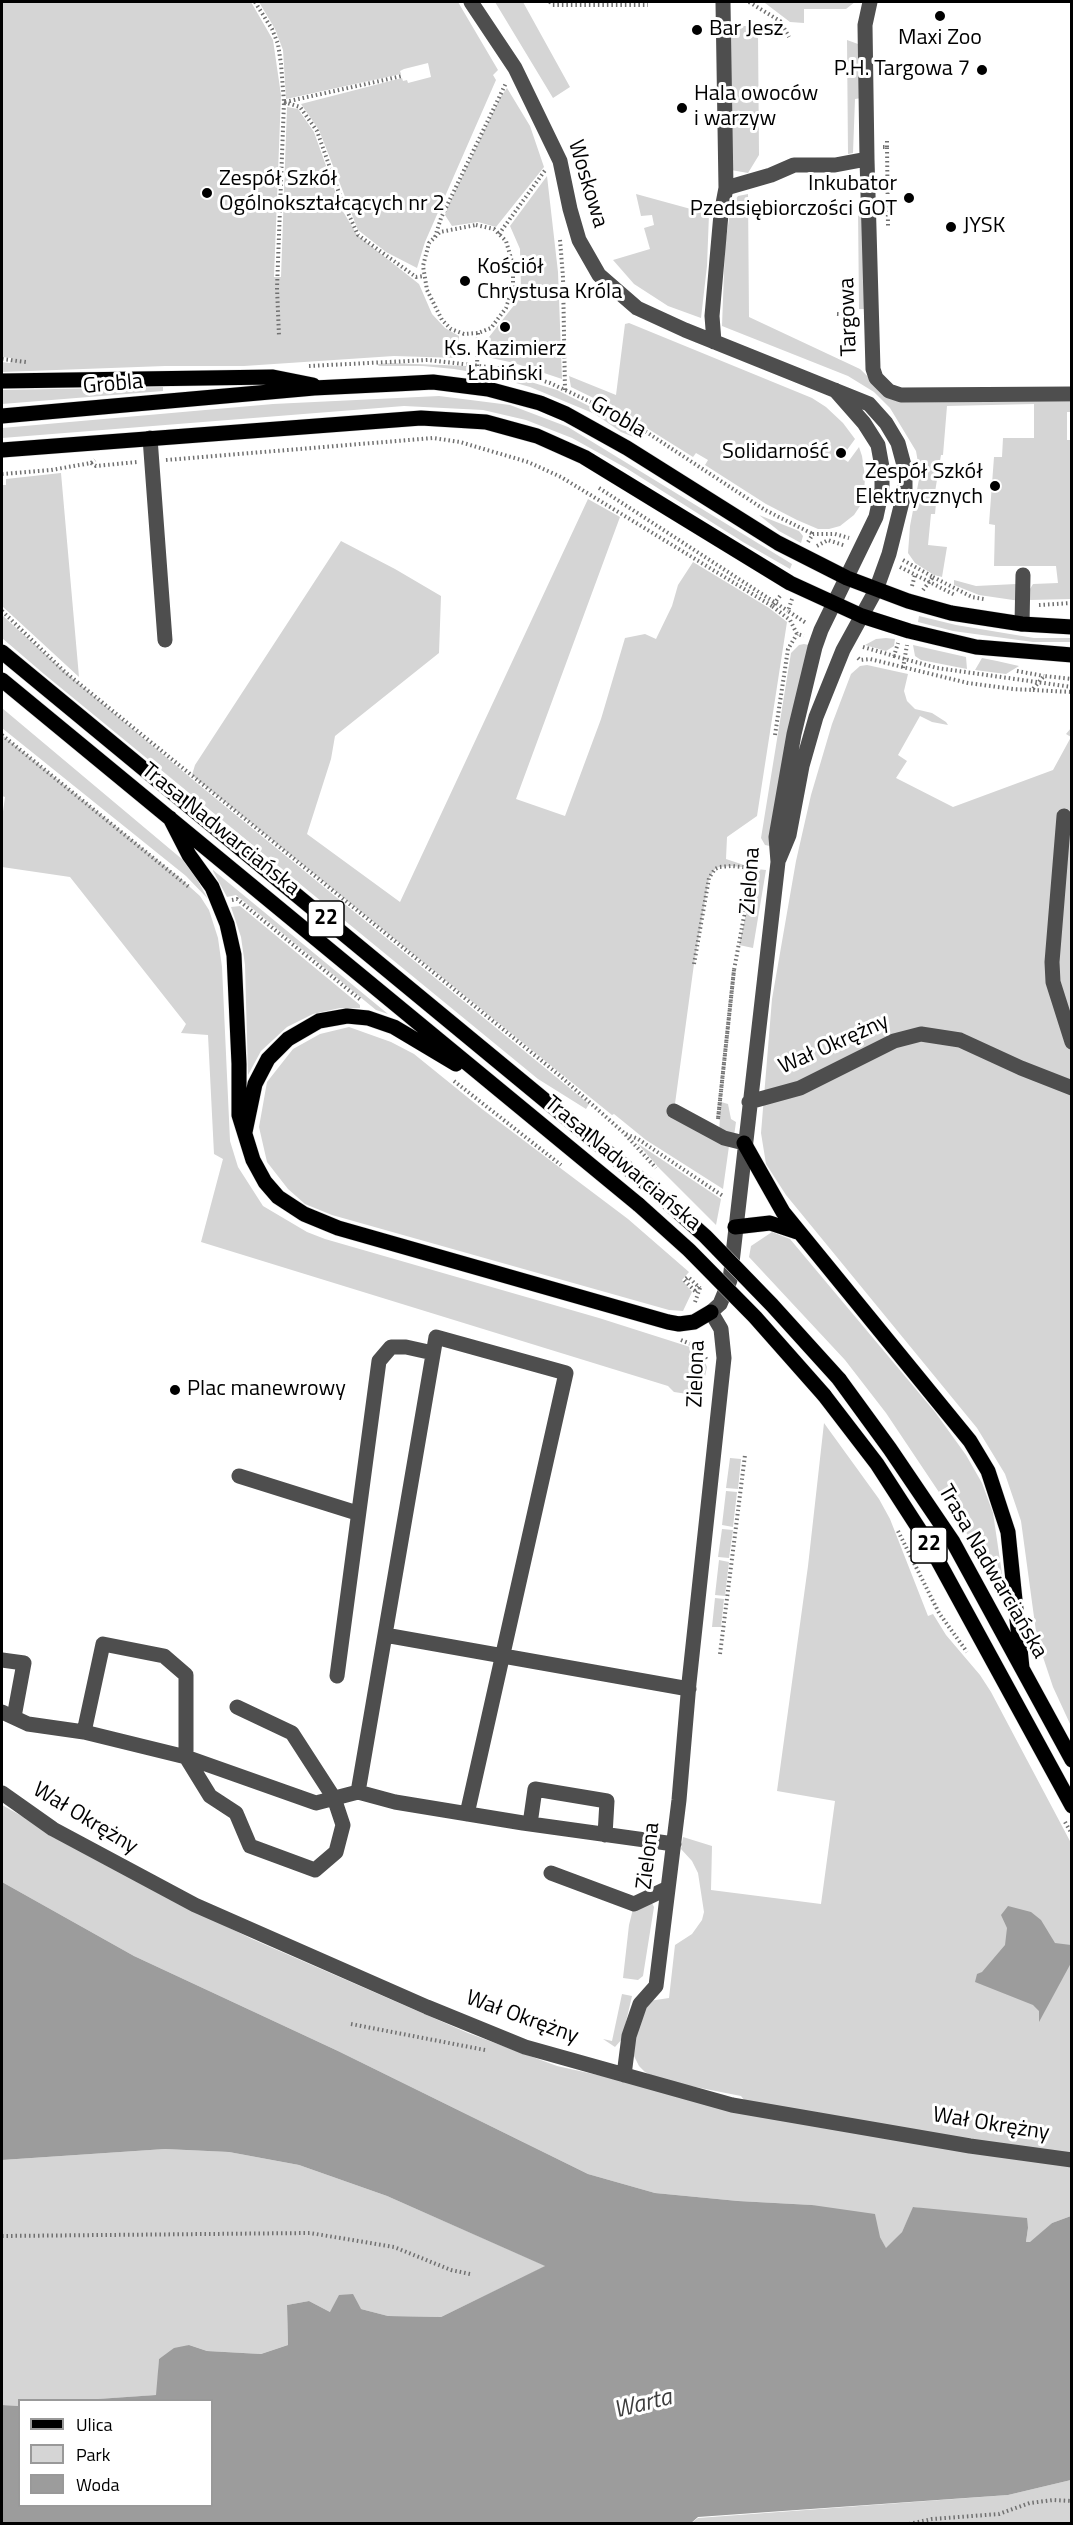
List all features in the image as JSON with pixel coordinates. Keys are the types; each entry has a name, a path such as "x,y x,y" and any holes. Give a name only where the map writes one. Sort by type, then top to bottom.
{"main road":[{"path":"2,381 273,377 328,388"},
{"name":"Grobla","path":"2,416 328,388 434,382 488,388 540,403 598,431 778,543 876,590 943,611 1022,613 1071,627"},
{"path":"2,450 421,418 471,420 504,426 555,442 598,464 747,558 834,604 862,616 909,631 976,647 1071,655"},
{"name":"Trasa Nadwarciańska","path":"2,651 650,1187 705,1236 772,1305 839,1379 953,1542 1071,1760"},
{"name":"Trasa Nadwarciańska","path":"2,680 639,1205 689,1250 755,1317 824,1395 877,1464 930,1546 1071,1806"},
{"path":"170,818 189,855 212,887 228,924 235,965 240,1064 239,1115 253,1160 271,1190 293,1208 315,1220 356,1234 662,1320 687,1323 711,1312"},
{"path":"245,1132 255,1084 268,1059 297,1032 319,1021 334,1018 368,1018 394,1027 502,1091"},
{"path":"744,1143 775,1200 970,1441 988,1471 1003,1511 1009,1541 1022,1668"},
{"path":"735,1227 770,1223 800,1233"}],"street":[{"name":"Woskowa","path":"471,2 515,68 560,160 579,240 599,275 638,308 714,342 868,404 886,423 898,443 905,468 905,490 890,554 876,590 843,650 812,732 797,788 789,835 778,862"},
{"name":"Targowa","path":"870,2 865,25 867,159 873,369 876,378 889,391 901,395 1071,394"},
{"path":"714,342 712,316 721,214 726,188 723,3"},
{"path":"726,188 771,175 794,165 835,165 867,159"},
{"name":"Woskowa","path":"835,390 864,423 878,445 882,467 882,489 876,517 847,578"},
{"path":"150,438 165,640"},
{"path":"1022,613 1023,575"},
{"name":"Zielona","path":"624,2075 628,2036 640,2004 656,1986 674,1844 688,1689 724,1358 721,1329 711,1312 723,1298 730,1280 778,862 776,837 794,734 817,640 847,578"},
{"path":"1064,816 1052,962 1053,982 1071,1042"},
{"name":"Wał Okrężny","path":"749,1102 800,1088 894,1041 921,1034 960,1040 1071,1088"},
{"path":"674,1111 716,1134 744,1143"},
{"path":"358,1792 436,1337 566,1373 467,1814"},
{"path":"337,1676 379,1361 391,1347 406,1347 433,1353"},
{"path":"238,1476 357,1513"},
{"path":"385,1635 688,1689"},
{"path":"84,1732 103,1644 165,1656 186,1675 186,1757 210,1796 236,1813 250,1846 315,1870 336,1852 343,1825 334,1798 292,1733 237,1707"},
{"path":"2,1660 24,1663 8,1714 28,1724 84,1732 186,1757 316,1803 358,1792 395,1802 467,1814 674,1844"},
{"path":"530,1824 535,1789 607,1801 605,1834"},
{"name":"Wał Okrężny","path":"2,1793 53,1829 133,1874 236,1924 525,2047 751,2109 970,2146 1071,2160"},
{"path":"551,1873 634,1904 668,1888"}],"path":[{"path":"255,2 278,44 284,102 277,288 279,336"},
{"path":"550,2 552,5 648,5"},
{"path":"749,2 780,21 789,37"},
{"path":"284,102 402,76"},
{"path":"435,237 441,218 507,80 513,90"},
{"path":"284,102 300,107 317,131 339,193 358,235 416,277 424,276"},
{"path":"881,140 881,147 887,147"},
{"path":"887,140 888,237"},
{"path":"546,161 551,174"},
{"path":"499,234 540,178"},
{"path":"476,225 494,229 506,241 513,265 513,287 506,308 491,328 478,333 464,334 451,329 442,320 427,290 424,276 423,266 429,243 440,232 476,225"},
{"path":"560,235 565,390"},
{"path":"560,244 568,253"},
{"path":"477,366 478,333"},
{"path":"409,434 452,434"},
{"path":"91,463 96,466 433,438 460,442 528,462 561,477 772,606"},
{"path":"2,474 51,470 106,458"},
{"path":"590,483 788,611"},
{"path":"843,536 848,531"},
{"path":"902,568 957,596 982,605"},
{"path":"933,577 972,597 994,602"},
{"path":"1022,613 1071,603"},
{"path":"1022,613 1071,608"},
{"path":"2,611 65,672 559,1075 623,1132 659,1171"},
{"path":"773,746 788,649 797,634 817,640"},
{"path":"843,650 860,660 870,658 968,683 1032,690 1071,689"},
{"path":"894,656 937,668 1039,682 1071,689"},
{"path":"1017,671 1071,679"},
{"path":"1032,690 1044,676"},
{"path":"2,735 194,890"},
{"path":"694,964 709,878 715,869 720,867 753,868 734,970 716,1134"},
{"path":"623,1132 638,1139 725,1197"},
{"path":"681,1341 700,1288 697,1286 688,1277 684,1280 695,1291 699,1287 689,1278"},
{"path":"670,1338 702,1351 708,1369"},
{"path":"720,1654 745,1455"},
{"path":"897,1527 939,1613 951,1633 972,1658"},
{"path":"351,2024 488,2051"},
{"path":"2,2236 309,2233 394,2247 452,2270 470,2274"},
{"path":"909,2523 932,2518 999,2514 1030,2503 1053,2500 1071,2501"}],"green space":[{"name":"Zespół Szkół Ogólnokształcących nr 2","path":"2,2 251,2 273,40 281,95 274,277 281,277 287,107 298,109 314,132 341,208 357,235 419,284 432,314 445,328 459,336 459,358 394,356 244,366 165,366 2,372 2,362 10,363 11,358 2,357"},
{"path":"259,2 458,2 498,70 493,75 496,80 425,242 417,268 386,252 358,230 319,130 301,104 402,78 408,83 431,77 428,63 404,69 400,71 401,74 286,99 283,50 275,29"},
{"path":"495,2 523,2 570,87 553,98"},
{"path":"855,2 846,9 804,9 804,23 790,22 765,3"},
{"path":"723,26 761,26 758,33 759,155 748,173 731,170"},
{"path":"847,40 858,44 862,98 855,99 853,153 848,154"},
{"path":"507,88 530,126 544,167 496,227 478,222 452,226 445,215 449,204"},
{"path":"547,176 558,272 562,379 514,363 487,357 489,337 515,304 521,289 520,249 510,226"},
{"path":"636,194 709,214 707,266 701,318 668,306 634,284 613,260 650,249 644,228 654,225 652,215 641,216"},
{"path":"748,194 749,317 860,369 891,399 920,402 1071,402 1071,412 1067,412 1067,440 1072,440 1071,599 1029,600 1033,584 1058,583 1056,566 994,566 995,525 989,524 994,457 1002,457 1003,438 1034,438 1034,404 947,406 943,455 941,455 935,492 937,493 935,514 931,514 928,545 947,547 942,577 934,575 915,563 908,553 910,526 920,474 916,451 890,408 874,392 848,376 722,326 725,245 731,206 738,196"},
{"path":"864,207 865,309 859,309 858,208"},
{"path":"629,323 812,398 826,407 843,423 855,439 847,450 841,446 836,454 848,462 859,447 862,456 865,477 864,493 854,515 840,526 829,529 818,529 797,520 766,504 705,465 708,460 696,453 693,457 618,410 571,387 569,376 616,395 625,324"},
{"path":"377,364 466,366 498,372 557,390 631,427 639,439 621,432 595,414 530,387 484,374 454,369 379,366"},
{"path":"163,387 163,391 2,404 2,390"},
{"path":"439,396 510,405 568,427 792,564 790,569 626,468 572,438 526,420 483,410 404,406 2,438 2,428 273,404"},
{"path":"61,473 79,677 2,606 2,485 6,485 6,479"},
{"path":"588,499 620,517 516,799 565,816 601,719 625,638 645,634 656,639 672,606 678,585 693,562 769,608 787,622 757,816 727,837 726,859 753,868 719,867 709,878 694,964 674,1111 729,1146 723,1189 646,1140 614,1114 612,1115 192,775 195,765 341,541 441,596 439,653 335,736 331,759 307,834 400,902"},
{"path":"759,515 799,531 803,536 801,543 779,531"},
{"path":"954,580 976,586 1016,584 1020,601 979,595 954,585"},
{"path":"2,615 65,672 198,784 589,1104 586,1109 538,1079 44,674 2,638"},
{"path":"919,616 956,625 1034,638 1071,638 1071,642 1033,642 953,631 918,622"},
{"path":"876,639 895,639 894,646 886,651 865,645"},
{"path":"799,645 809,645 770,846 765,845 761,838 791,653"},
{"path":"913,645 966,657 967,669 921,660 915,656"},
{"path":"982,658 1019,666 1006,674 975,670"},
{"path":"867,665 908,674 904,691 907,701 915,709 932,713 948,725 932,722 920,716 898,755 907,761 896,778 953,807 1053,770 1071,737 1071,1726 1053,1687 1037,1639 1021,1521 1005,1474 977,1428 786,1195 766,1164 761,1133 772,999 796,861 811,795 832,724 851,674 860,666"},
{"path":"2,708 189,865 208,899 186,876 2,728"},
{"path":"2,735 181,879 200,896 209,910 218,938 222,967 230,1141 238,1167 263,1206 307,1232 325,1239 599,1318 690,1347 702,1356 707,1367 701,1396 674,1392 668,1386 201,1242 223,1159 214,1154 208,1035 181,1033 186,1024 70,877 2,867 2,819 5,797 2,796"},
{"path":"756,869 766,870 753,948 739,945"},
{"path":"213,871 388,1014 376,1010 236,895 227,897"},
{"path":"240,906 360,1005 360,1008 340,1008 313,1014 287,1027 261,1051 248,1075 245,965 241,937 231,907"},
{"path":"349,1027 391,1042 414,1054 482,1109 628,1219 689,1272 682,1280 692,1292 683,1311 669,1310 332,1215 305,1204 288,1189 267,1162 259,1127 267,1082 293,1049 320,1034"},
{"path":"721,1102 728,1104 731,1119 736,1122 734,1136 719,1132"},
{"path":"637,1143 721,1199 716,1225 660,1169"},
{"path":"772,1232 790,1239 935,1412 966,1455 982,1483 993,1513 1004,1587 998,1588 976,1555 979,1552 886,1413 845,1360 749,1257 751,1246"},
{"path":"824,1423 879,1499 890,1519 928,1616 933,1614 946,1635 980,1675 991,1692 1071,1843 1071,2216 1052,2223 1030,2243 1026,2242 1028,2228 914,2207 902,2232 886,2249 880,2237 812,2205 655,2193 588,2174 338,2051 134,1956 2,1882 2,1805 163,1895 252,1939 468,2033 557,2066 751,2109 741,2096 660,2080 645,2072 634,2056 634,2030 649,2001 669,1998 675,1945 692,1934 702,1920 704,1912 698,1873 692,1861 681,1849 683,1837 712,1846 711,1890 821,1904 835,1801 777,1791 808,1566"},
{"path":"730,1458 741,1459 738,1489 726,1488"},
{"path":"726,1491 737,1492 733,1527 722,1525"},
{"path":"722,1529 733,1530 729,1558 718,1557"},
{"path":"719,1560 729,1562 725,1596 715,1595"},
{"path":"715,1598 724,1599 721,1627 712,1627"},
{"path":"652,1903 654,1907 643,1976 638,1980 623,1978 629,1925 634,1905"},
{"path":"622,1994 632,1996 622,2039 615,2047 603,2039 612,2041"},
{"path":"165,2149 229,2152 299,2165 387,2196 546,2266 441,2317 388,2316 361,2309 330,2312 309,2301 287,2305 288,2345 261,2354 207,2351 189,2345 159,2359 157,2395 98,2399 18,2399 18,2406 2,2405 2,2160"},
{"path":"1071,2480 1071,2523 690,2524 698,2518 1008,2495"}],"water":[{"name":"Warta","path":"2,1882 134,1956 338,2051 588,2174 655,2193 812,2205 875,2214 880,2237 886,2248 902,2232 913,2207 1027,2218 1026,2242 1030,2242 1052,2223 1071,2216 1071,2480 1008,2495 698,2517 690,2524 2,2523 2,2405 18,2406 18,2507 213,2507 213,2399 98,2399 156,2395 159,2359 174,2348 189,2345 207,2351 261,2354 288,2345 287,2305 309,2301 330,2312 339,2295 353,2294 361,2309 388,2316 441,2317 545,2266 387,2196 299,2165 229,2152 165,2149 2,2160"},
{"path":"1008,1906 1031,1912 1041,1920 1055,1943 1071,1945 1071,1963 1039,2022 1039,2011 1033,2005 975,1982 977,1974 982,1972 1005,1945 1007,1928 1001,1915"}],"place":[{"name":"Maxi Zoo","path":"940,16"},
{"name":"Bar Jesz","path":"697,30"},
{"name":"P.H. Targowa 7","path":"982,70"},
{"name":"Hala owoców i warzyw","path":"682,108"},
{"name":"Zespół Szkół Ogólnokształcących nr 2","path":"207,193"},
{"name":"Inkubator Pzedsiębiorczości GOT","path":"909,198"},
{"name":"JYSK","path":"951,227"},
{"name":"Kościół Chrystusa Króla","path":"465,281"},
{"name":"Ks. Kazimierz Łabiński","path":"505,327"},
{"name":"Solidarność","path":"841,453"},
{"name":"Zespół Szkół Elektrycznych","path":"995,486"},
{"name":"Plac manewrowy","path":"175,1390"}]}
